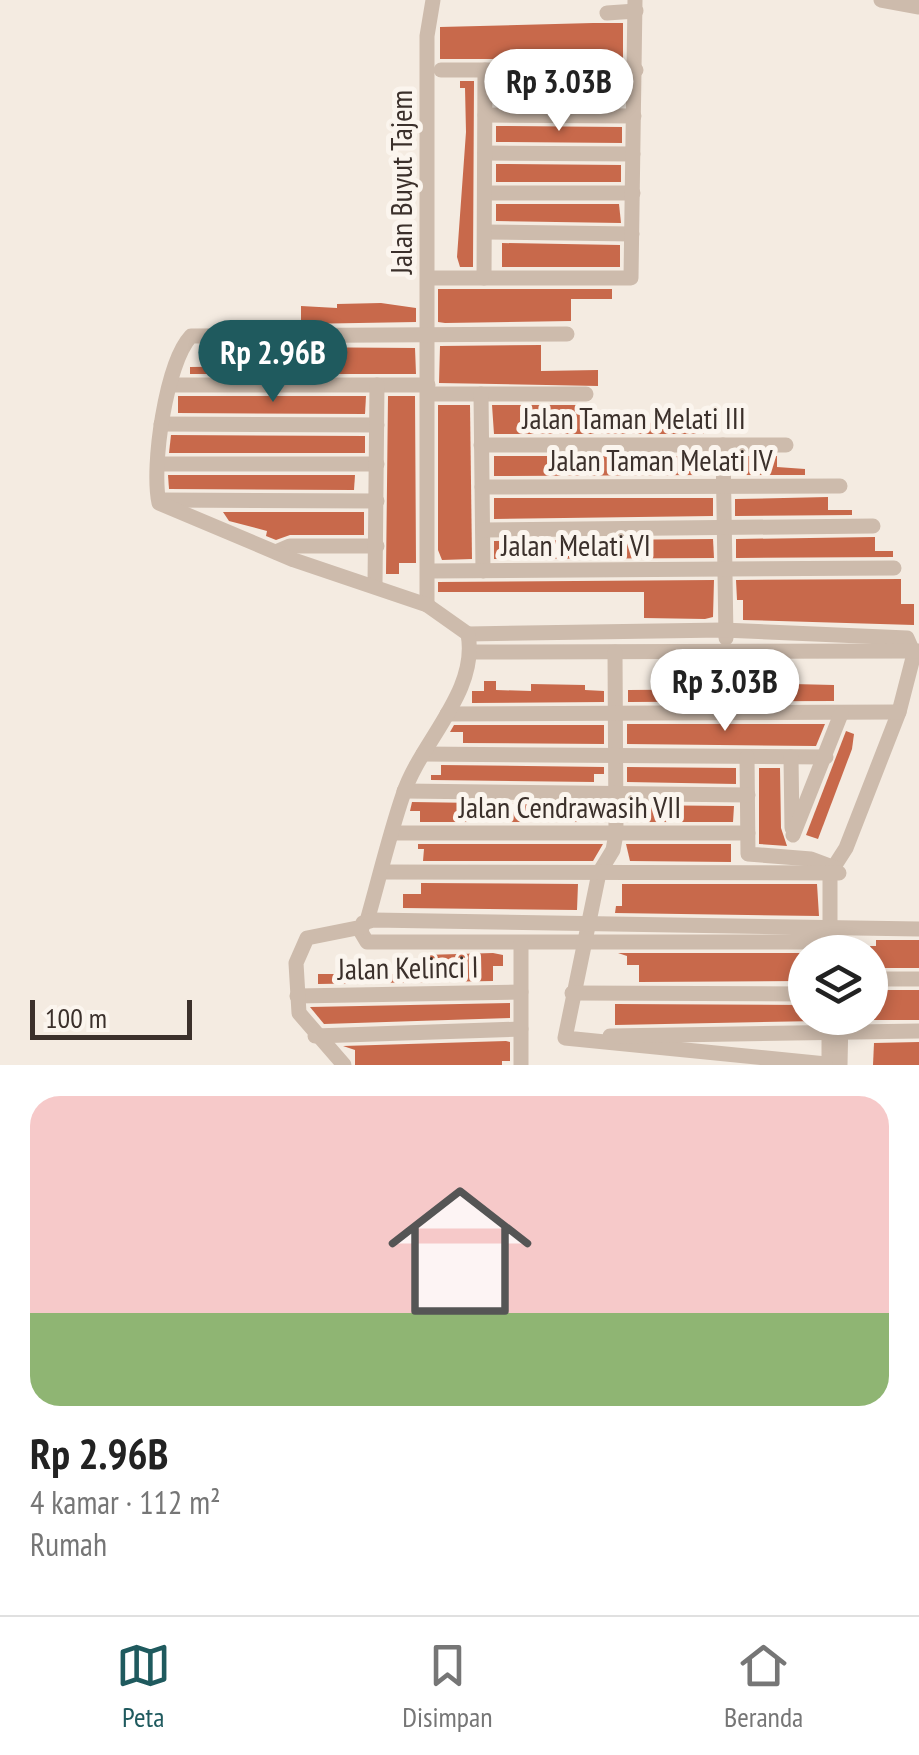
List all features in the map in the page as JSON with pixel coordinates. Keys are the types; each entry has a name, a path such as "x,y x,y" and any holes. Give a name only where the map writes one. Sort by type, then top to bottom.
{"street":[{"name":"Jalan Buyut Tajem","path":"427,605 427,36 433,0"},
{"path":"881,0 919,7"},
{"path":"428,278 631,278 636,5 607,12"},
{"path":"442,70 636,70"},
{"path":"484,278 485,70"},
{"path":"485,115 634,116"},
{"path":"485,153 633,154"},
{"path":"485,193 633,193"},
{"path":"485,232 632,234"},
{"path":"157,500 161,424 170,385 192,336 567,334"},
{"path":"170,385 377,385 481,394 586,394"},
{"path":"375,586 377,385"},
{"path":"481,394 483,571"},
{"path":"161,424 377,426"},
{"name":"Jalan Taman Melati III","path":"482,444 786,444"},
{"path":"723,445 723,630 730,652"},
{"path":"160,464 377,464"},
{"name":"Jalan Taman Melati IV","path":"482,487 840,486"},
{"path":"157,500 377,502"},
{"path":"157,500 276,552 427,605 468,634 723,630 893,634 907,638 917,652"},
{"path":"482,530 873,526"},
{"path":"276,552 290,546 377,546"},
{"name":"Jalan Melati VI","path":"429,571 894,568"},
{"path":"468,634 472,652 447,714 404,791 364,924 367,942 521,943 717,934"},
{"path":"472,652 917,652"},
{"path":"615,652 616,834 613,850 599,873 565,1038 833,1065 834,1035"},
{"path":"834,935 835,871 900,712 917,652"},
{"path":"447,714 900,712"},
{"path":"792,835 841,714"},
{"path":"423,754 826,757"},
{"path":"747,756 748,854 790,857 835,871"},
{"path":"790,757 790,857"},
{"path":"404,791 748,794"},
{"name":"Jalan Cendrawasih VII","path":"392,833 748,833"},
{"path":"382,872 835,871"},
{"path":"344,1065 314,1036 299,1013 296,963 304,940 364,924 588,924 788,938"},
{"path":"873,935 919,929"},
{"path":"521,943 521,1065"},
{"path":"888,979 919,980"},
{"name":"Jalan Kelinci I","path":"296,996 521,992"},
{"path":"572,994 788,994"},
{"path":"888,1028 919,1031"},
{"path":"314,1036 521,1030"},
{"path":"671,1050 788,1031"},
{"path":"618,1065 620,1041"}],"building":[{"path":"623,23 623,59 440,59 440,27"},
{"path":"460,81 474,81 473,267 460,267 457,257 466,132 465,88 460,88"},
{"path":"496,81 623,81 622,105 496,104"},
{"path":"496,126 622,127 622,143 496,142"},
{"path":"496,164 621,165 621,182 496,182"},
{"path":"496,204 619,204 621,223 496,221"},
{"path":"502,243 620,245 620,267 502,267"},
{"path":"438,289 612,289 612,299 571,299 571,321 445,323 438,322"},
{"path":"381,303 416,308 416,322 301,324 301,306 337,308 337,304"},
{"path":"541,345 541,371 598,370 598,386 439,383 440,346"},
{"path":"280,347 415,348 416,374 190,374 190,367 280,366"},
{"path":"178,396 366,396 365,414 178,413"},
{"path":"388,396 415,396 416,563 399,563 399,574 386,574"},
{"path":"438,405 470,405 472,559 442,560 438,550"},
{"path":"492,405 581,405 581,425 704,421 704,434 494,434"},
{"path":"171,435 365,436 365,453 169,453"},
{"path":"494,456 699,456 700,475 494,476"},
{"path":"734,456 777,456 777,467 805,469 805,475 735,475"},
{"path":"168,475 355,475 354,490 169,489"},
{"path":"828,497 828,510 852,510 852,515 735,516 735,499"},
{"path":"494,498 713,498 713,516 494,519"},
{"path":"223,512 364,512 364,535 290,535 276,540 266,536 267,531 229,521"},
{"path":"875,537 875,551 893,551 893,557 736,558 736,539"},
{"path":"713,539 714,558 494,559 494,541"},
{"path":"901,579 901,604 914,604 914,625 743,620 743,600 737,600 736,580"},
{"path":"714,580 713,617 705,619 644,618 644,592 438,592 438,582"},
{"path":"484,681 496,681 496,690 531,691 531,684 585,685 585,690 604,691 604,702 472,703 472,691 484,691"},
{"path":"756,683 834,685 834,701 628,702 628,690 756,689"},
{"path":"627,724 825,724 816,746 627,744"},
{"path":"454,725 604,725 604,744 463,743 463,732 450,732"},
{"path":"846,731 854,734 852,749 818,839 806,835"},
{"path":"441,765 604,767 604,774 594,774 594,782 431,780 431,775 441,775"},
{"path":"627,767 736,768 736,784 627,782"},
{"path":"759,768 780,768 781,828 787,846 759,844"},
{"path":"412,802 599,805 598,822 420,822 420,811 410,811"},
{"path":"627,805 734,806 733,822 627,822"},
{"path":"418,844 603,844 593,861 423,861 424,849 418,849"},
{"path":"626,844 731,844 731,862 630,861"},
{"path":"421,883 578,884 577,910 403,908 403,894 421,894"},
{"path":"622,884 817,884 819,916 615,913 616,906 622,906"},
{"path":"888,940 919,940 919,968 888,968"},
{"path":"618,953 788,953 788,981 639,982 639,965 627,965 627,956"},
{"path":"395,954 405,954 405,974 424,974 424,955 503,955 503,966 493,966 493,981 318,984 318,974 395,974"},
{"path":"888,990 919,990 919,1020 888,1020"},
{"path":"510,1003 510,1018 324,1024 310,1007"},
{"path":"615,1004 788,1005 788,1022 615,1025"},
{"path":"510,1042 510,1061 502,1061 502,1065 355,1065 355,1050 343,1046"},
{"path":"919,1042 919,1065 873,1065 874,1043"}]}
